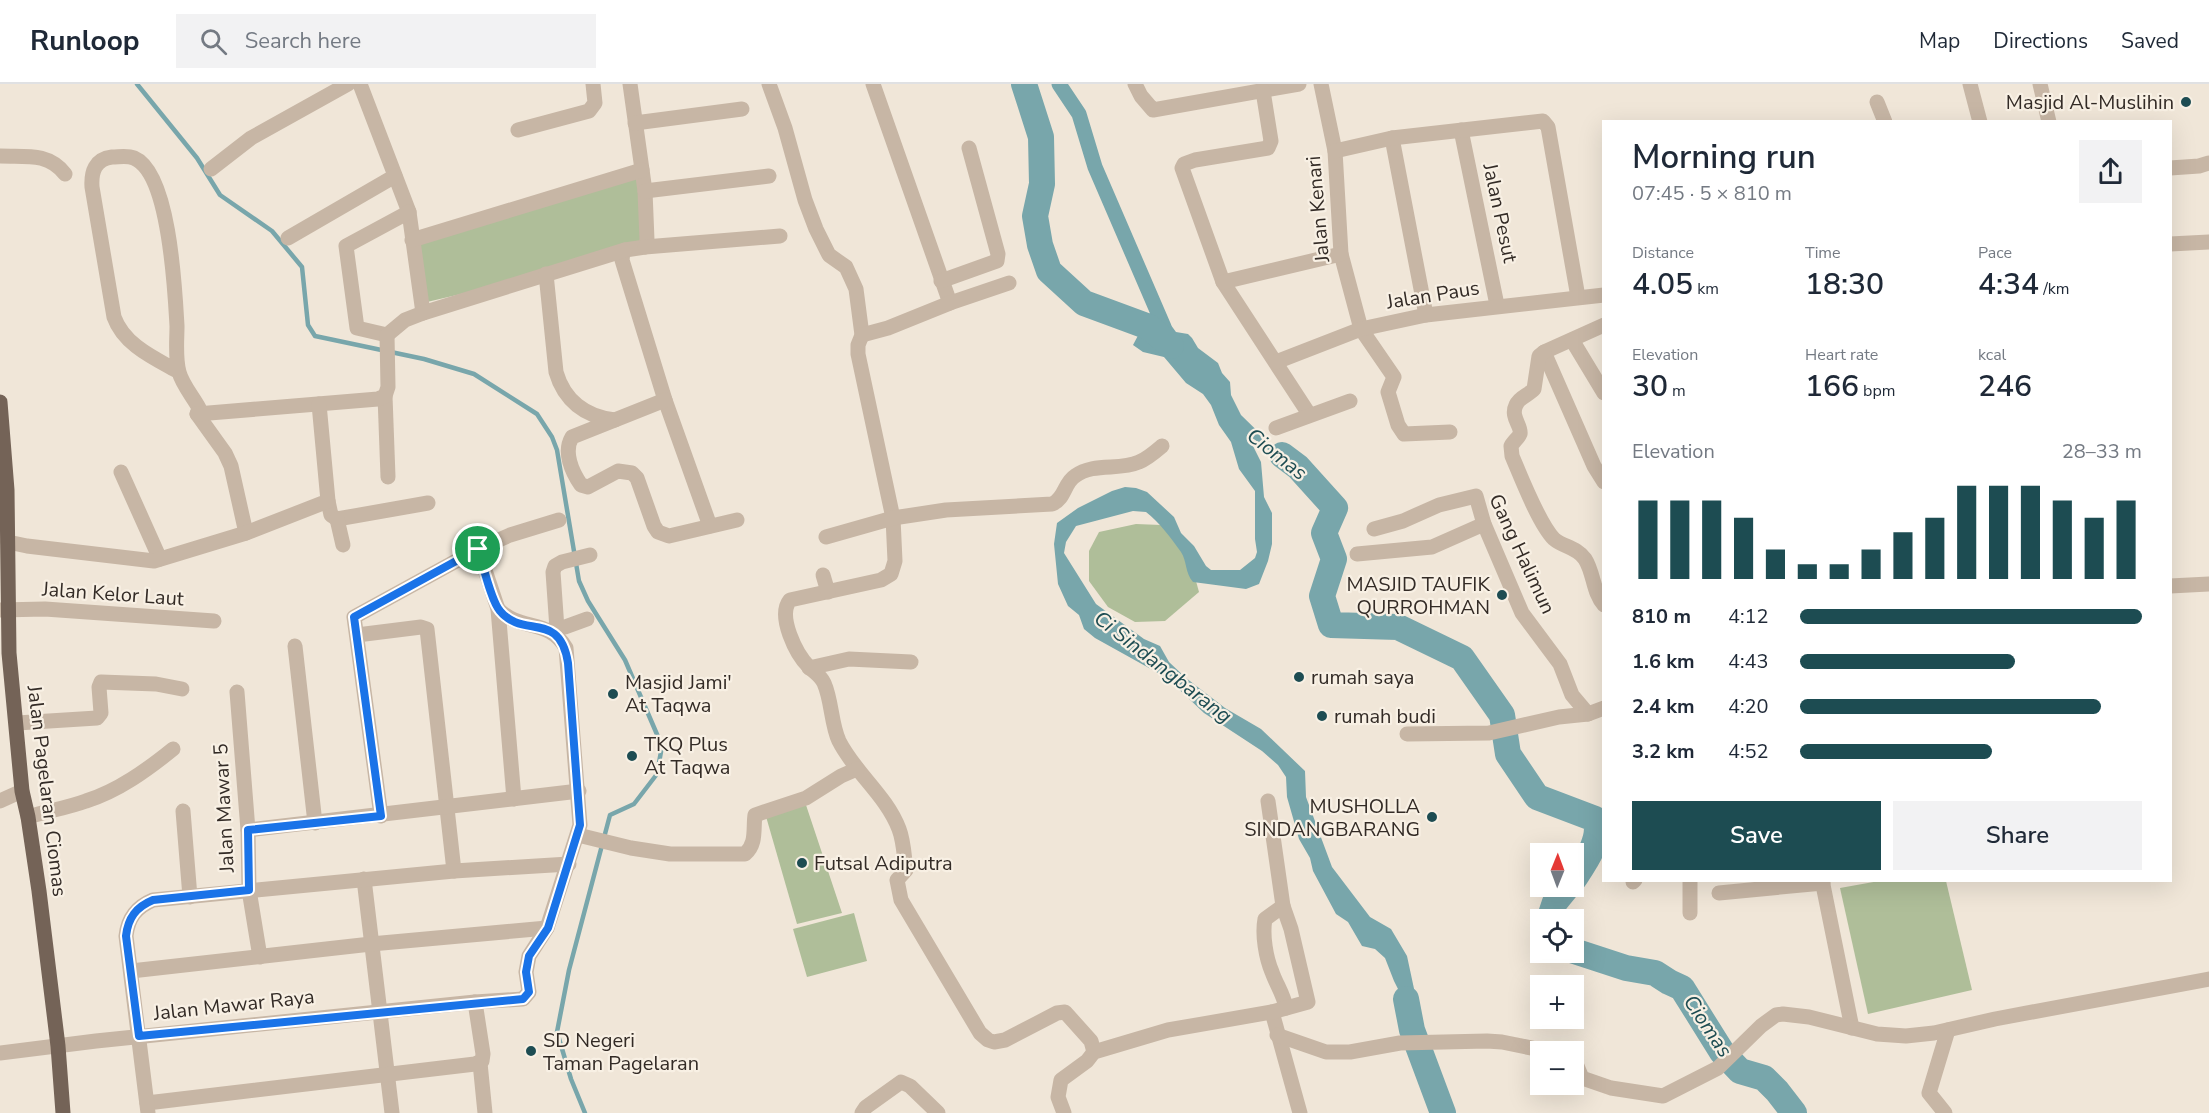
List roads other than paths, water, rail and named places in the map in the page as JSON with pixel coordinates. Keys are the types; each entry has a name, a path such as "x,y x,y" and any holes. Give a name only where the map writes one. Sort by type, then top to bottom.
{"main road":[{"name":"Jalan Pagelaran Ciomas","path":"0,402 5,551 4,653 17,723 22,791 28,817 58,1046 63,1113"}],"street":[{"path":"211,168 251,138 348,84"},
{"path":"360,84 409,212 423,313"},
{"path":"518,130 589,111 595,103 593,84"},
{"path":"630,84 645,190 647,240 645,248"},
{"path":"769,84 816,229 830,255 846,267 856,289 862,335 858,345 858,354 893,518 895,561 891,574 881,580 794,598 786,606 789,633 795,648 809,668 819,674 825,684 839,741 857,769 886,805 900,831 906,870 897,880 901,900 980,1033 988,1040 999,1042 1057,1013 1065,1012 1091,1041 1094,1052"},
{"path":"873,84 950,303"},
{"path":"1135,84 1141,96 1153,110 1299,84"},
{"name":"Jalan Kenari","path":"1321,84 1335,151 1341,254 1361,329 1394,377 1388,392 1398,425 1404,434 1450,432"},
{"path":"1970,84 1979,120"},
{"path":"2040,84 2049,120"},
{"path":"1263,91 1271,141 1268,148 1195,160 1184,164 1182,168 1223,282 1309,414"},
{"path":"1877,102 1884,120"},
{"path":"635,123 742,109"},
{"path":"1335,151 1392,138 1543,121 1548,124 1578,297"},
{"name":"Jalan Pesut","path":"1461,130 1497,305"},
{"path":"1392,138 1426,315"},
{"path":"941,281 997,261 998,254 969,148"},
{"path":"0,156 42,158 57,165 65,174"},
{"path":"179,372 148,355 126,338 119,330 114,317 92,187 93,171 105,158 127,157 141,162 158,189 172,264 179,372 199,408 197,414"},
{"path":"2172,168 2209,163"},
{"path":"412,240 642,170"},
{"path":"288,238 395,176"},
{"path":"645,190 769,176"},
{"path":"387,337 357,328 346,246 409,212"},
{"path":"388,477 385,396 388,387 387,337 405,320 625,250 780,236"},
{"path":"2172,244 2209,242"},
{"path":"625,250 622,252 623,264 665,400 710,526"},
{"path":"1223,282 1341,254"},
{"path":"546,274 558,381 567,396 584,411 615,420"},
{"path":"862,335 888,328 950,303 1009,283"},
{"name":"Jalan Paus","path":"1276,362 1361,329 1426,315 1497,305 1602,295"},
{"path":"1602,326 1539,356 1534,389 1515,406 1515,421 1520,434 1511,446 1512,456 1542,520 1554,539 1575,549 1584,557 1602,603"},
{"path":"1572,340 1602,390"},
{"path":"1544,352 1594,466 1602,479"},
{"path":"197,414 378,399 385,396"},
{"path":"665,400 576,434 570,440 568,454 581,485 588,487 618,471 633,473 658,532 669,536 737,520"},
{"path":"1276,428 1309,414 1350,401"},
{"path":"319,404 328,501 332,515 337,519 343,545"},
{"path":"197,414 225,453 231,466 246,533"},
{"path":"826,537 893,518 946,510 1052,504 1061,498 1069,482 1076,475 1099,467 1139,462 1162,446"},
{"path":"121,472 160,560"},
{"name":"Gang Halimun","path":"1374,529 1403,521 1440,505 1476,496 1484,524 1522,613 1560,664 1572,695 1588,714"},
{"path":"5,551 27,546 133,560 160,560 246,533 328,501"},
{"path":"337,519 428,503"},
{"path":"381,816 354,617 478,549 510,535 559,520"},
{"path":"1357,554 1432,547 1484,524"},
{"path":"478,549 498,609 514,799"},
{"path":"130,971 371,944 548,928 580,825 566,648 554,629 554,572 555,566 562,562 584,556"},
{"path":"823,575 828,592"},
{"path":"2172,586 2209,584"},
{"name":"Jalan Kelor Laut","path":"5,610 45,609 214,621"},
{"path":"498,609 513,621 554,629 587,620"},
{"path":"357,635 422,627 427,629 454,871"},
{"path":"295,646 315,824"},
{"path":"809,668 849,659 911,662"},
{"path":"17,723 97,718 101,713 99,687 101,682 156,684 182,688"},
{"name":"Jalan Mawar 5","path":"237,692 248,830 249,890 260,957"},
{"path":"1407,734 1475,734 1501,731 1559,717 1588,714 1602,709"},
{"path":"28,817 86,802 112,790 148,769 173,749"},
{"path":"578,835 598,841 670,854 745,854 750,850 753,838 754,815 806,798 841,776 857,769"},
{"path":"0,801 22,791"},
{"path":"248,830 315,824 579,791"},
{"path":"1064,1113 1058,1097 1060,1080 1088,1061 1094,1052 1168,1030 1279,1010 1308,1002 1291,929 1283,906 1268,801"},
{"path":"183,811 190,897"},
{"path":"480,1063 148,1108 130,971 127,927 135,911 153,900 454,871 569,864"},
{"path":"364,879 392,1113"},
{"path":"1690,882 1690,913"},
{"path":"1719,893 1822,882 1852,1028"},
{"path":"1283,906 1265,920 1263,928 1270,970 1285,1002 1279,1010 1277,1035 1300,1113"},
{"name":"Jalan Mawar Raya","path":"0,1053 380,1011 523,999 529,992 526,972 529,956 548,928"},
{"path":"1584,1079 1611,1088 1663,1096 1718,1068 1761,1026 1776,1015 1809,1017 1896,1036 1948,1030 2209,979"},
{"path":"475,1002 483,1054 480,1063 485,1113"},
{"path":"1945,1113 1929,1093 1948,1030"},
{"path":"1277,1035 1326,1052 1350,1052 1400,1043 1443,1042 1502,1042 1530,1048"},
{"path":"862,1113 866,1107 901,1082 910,1086 938,1113"}],"water":[{"path":"1157,310 1162,313 1176,332 1188,334 1198,348 1218,363 1222,373 1230,382 1231,395 1241,415 1280,453 1296,459 1316,487 1310,488 1280,459 1248,436 1261,462 1264,497 1272,513 1272,544 1259,584 1246,589 1193,582 1181,552 1160,525 1146,512 1133,511 1076,526 1066,542 1064,553 1096,604 1144,639 1160,646 1169,662 1186,678 1225,708 1261,729 1305,771 1306,797 1332,867 1370,917 1391,929 1407,956 1416,998 1417,1034 1404,1034 1403,999 1385,958 1375,949 1362,946 1348,922 1336,914 1313,871 1310,858 1299,839 1287,797 1286,777 1278,765 1262,751 1204,713 1167,678 1095,638 1084,629 1079,615 1068,606 1058,584 1054,544 1057,523 1078,508 1125,487 1147,492 1174,517 1181,533 1194,546 1211,570 1240,570 1255,558 1257,552 1255,491 1239,469 1231,442 1219,425 1211,405 1203,394 1186,383 1164,357 1143,352 1133,345 1151,311"}],"waterway":[{"path":"137,84 197,158 220,195 272,231 302,267 308,325 315,336 424,359 474,374 537,414 552,437 557,450 579,581 588,601 625,660 662,746 657,774 634,804 610,815 569,970 557,1032 571,1079 585,1113"},
{"name":"Ci Sindangbarang","path":"1024,84 1041,137 1042,184 1035,216 1040,245 1049,271 1084,303 1149,327 1171,346"},
{"path":"1059,84 1079,114 1095,167 1164,327"},
{"name":"Ciomas","path":"1282,455 1298,467 1335,508 1324,533 1334,559 1322,596 1331,625 1398,627 1462,658 1502,715 1508,754 1537,797 1595,819 1597,826 1595,842 1584,863"},
{"name":"Ciomas","path":"1553,909 1559,897"},
{"name":"Ciomas","path":"1584,954 1626,968 1655,973 1682,988 1722,1052 1740,1071 1764,1078 1794,1113"},
{"name":"Ci Sindangbarang","path":"1406,999 1412,1030 1443,1113"}],"place":[{"name":"Masjid Al-Muslihin","path":"2186,102"},
{"name":"MASJID TAUFIK QURROHMAN","path":"1502,595"},
{"name":"rumah saya","path":"1299,677"},
{"name":"Masjid Jami' At Taqwa","path":"613,694"},
{"name":"rumah budi","path":"1322,716"},
{"name":"TKQ Plus At Taqwa","path":"632,756"},
{"name":"MUSHOLLA SINDANGBARANG","path":"1432,817"},
{"name":"Futsal Adiputra","path":"802,863"},
{"name":"SD Negeri Taman Pagelaran","path":"531,1051"}]}
